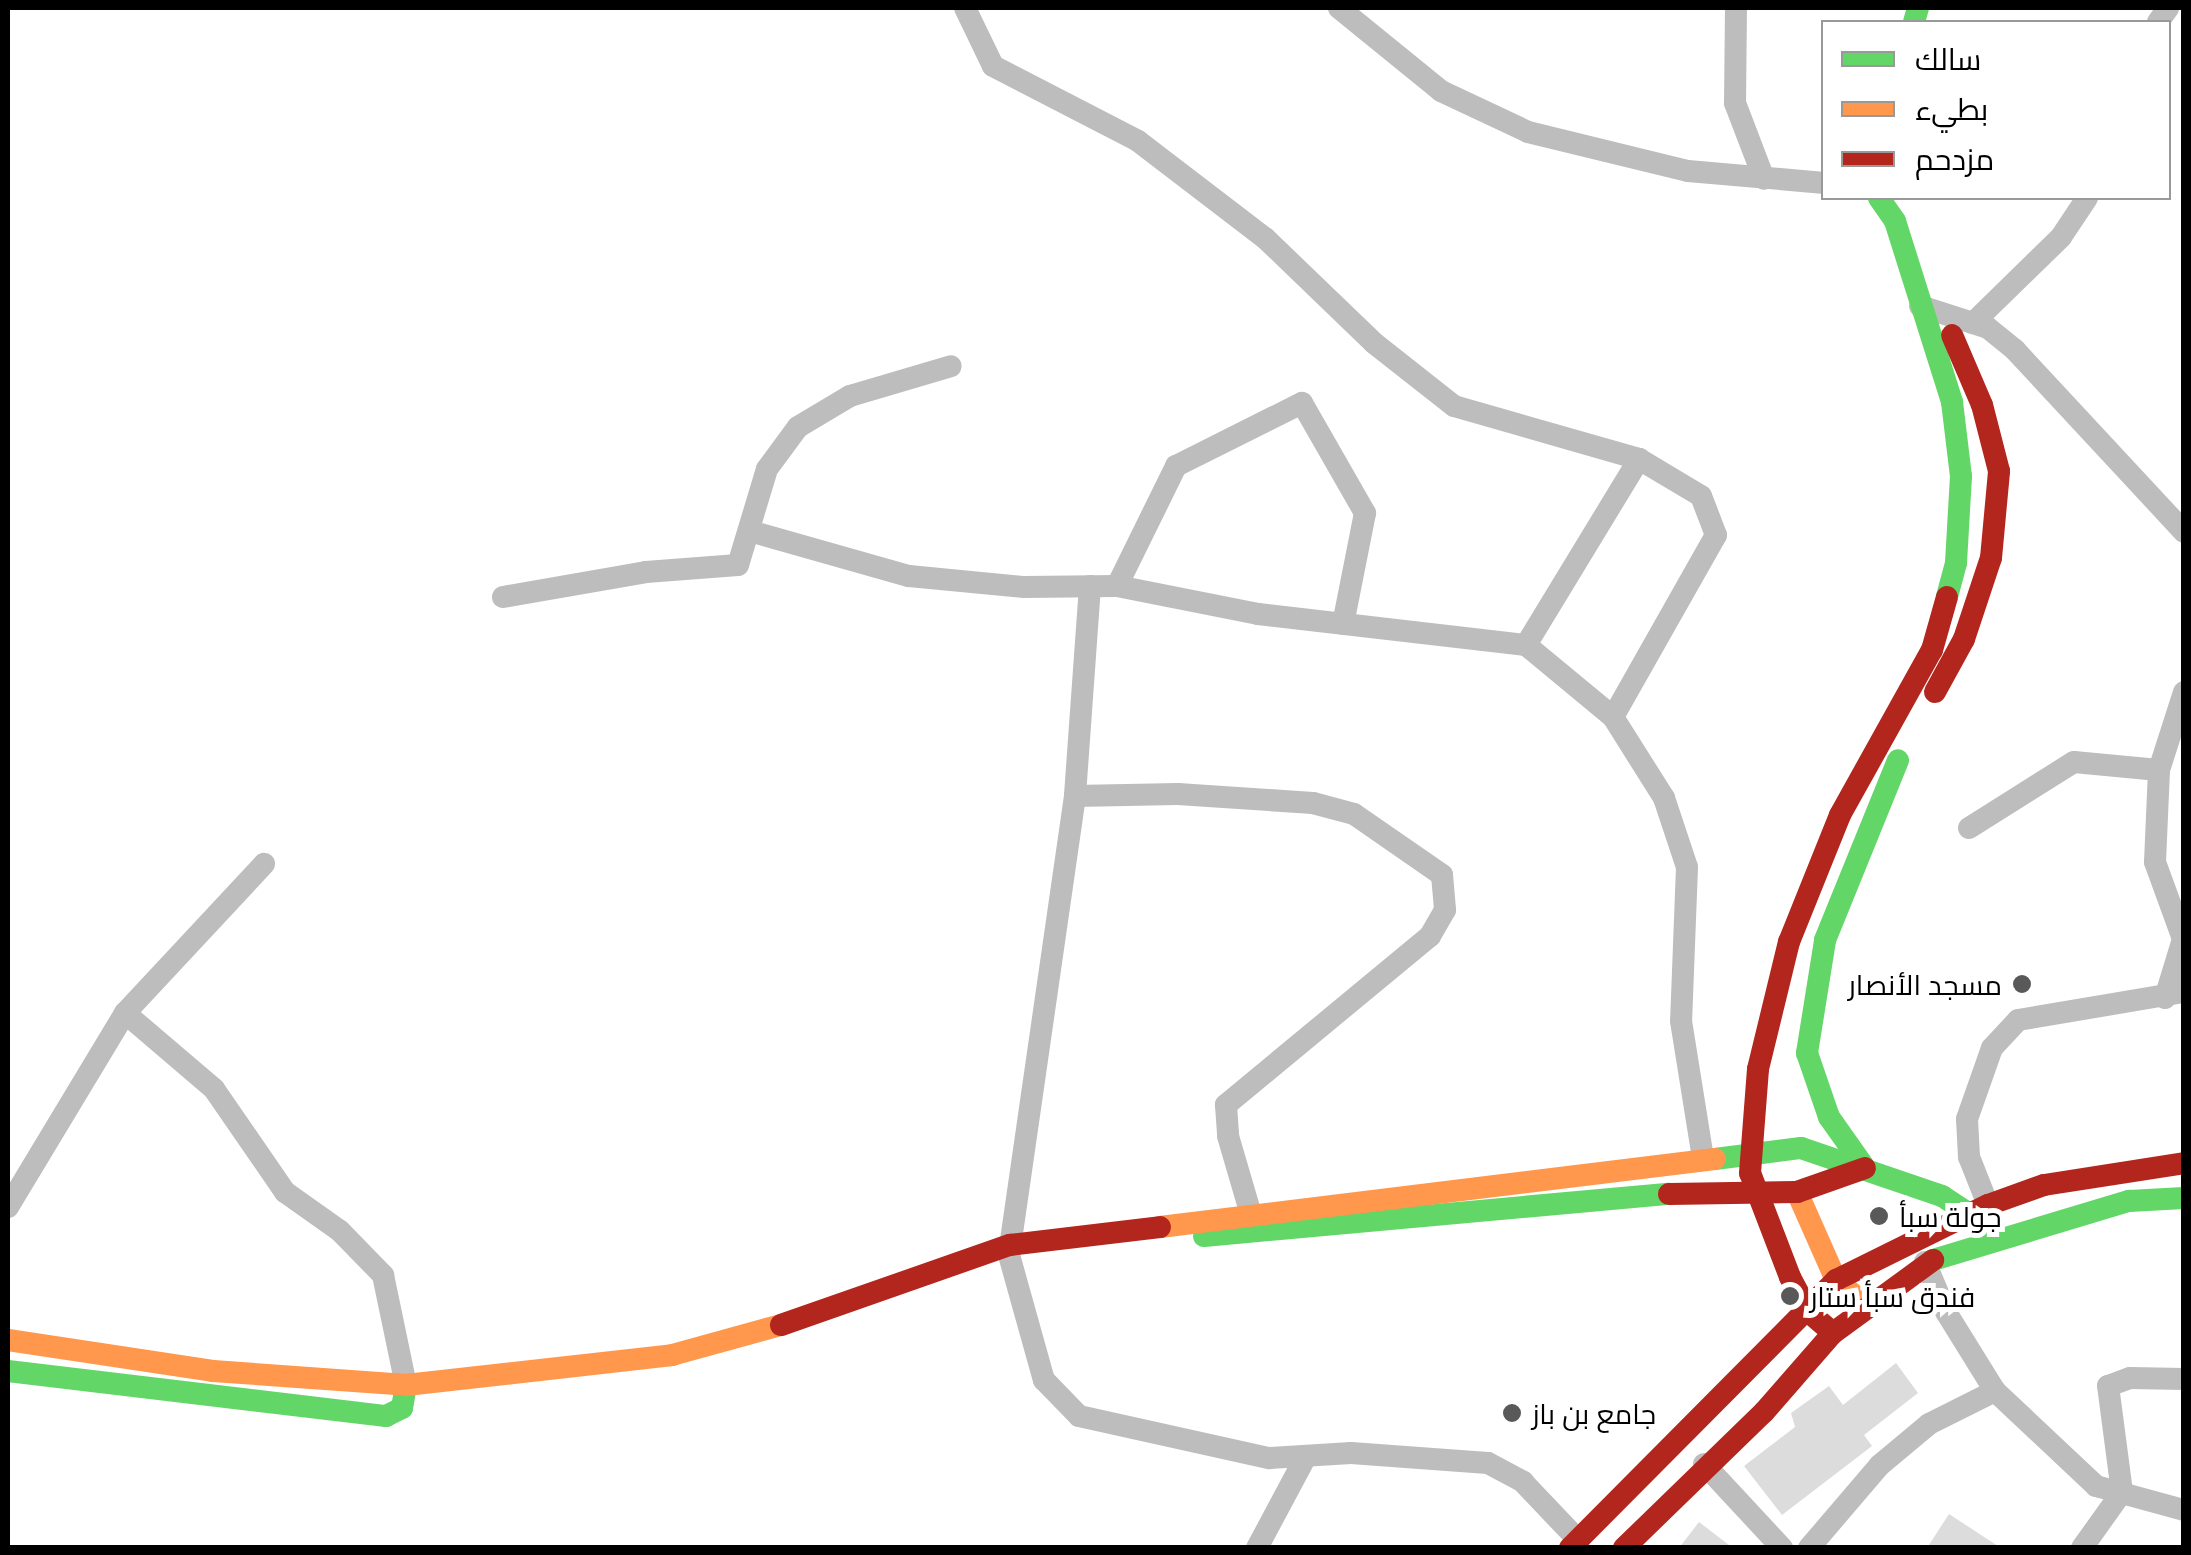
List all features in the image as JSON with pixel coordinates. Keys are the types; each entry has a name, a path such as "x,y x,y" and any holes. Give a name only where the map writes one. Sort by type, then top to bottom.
{"main road":[{"path":"1833,1333 1808,1311 1757,1190 1748,1154 1758,1069 1788,942 1840,816 1932,650 1956,563 1961,476 1952,402 1896,221 1880,200"},
{"path":"1865,1168 1829,1117 1808,1053 1825,940 1876,802 1964,639 1991,558 1999,471 1982,405 1952,335 1921,308"},
{"path":"8,1340 213,1371 406,1385 672,1354 809,1317 1009,1250 1250,1210 1801,1148 1980,1210 2008,1240"},
{"path":"1574,1544 1836,1280 1980,1210 2044,1186 2184,1163"},
{"path":"1009,1250 1650,1194 1797,1192 1865,1168"},
{"path":"1797,1192 1836,1280 1866,1305"},
{"path":"1624,1548 1704,1464 1764,1412 1833,1333 1925,1262 2129,1201 2184,1198"},
{"path":"8,1371 386,1416 402,1408 406,1385"}],"street":[{"path":"965,8 993,66 1138,141 1265,238 1374,343 1454,406 1639,459 1701,496 1716,535 1613,717"},
{"path":"1339,8 1440,91 1528,132 1688,171 1821,183"},
{"path":"1736,8 1735,103 1764,179"},
{"path":"1973,322 2060,236 2086,200"},
{"path":"1921,308 1973,322 2036,369 2184,532"},
{"path":"503,597 646,572 738,565 753,532 767,469 798,427 850,396 950,366"},
{"path":"1117,586 1176,466 1302,403 1366,513 1343,624"},
{"path":"1526,645 1639,459"},
{"path":"753,532 908,576 1024,588 1117,586 1343,624 1526,645 1613,717 1664,798 1687,867 1681,1021 1703,1158"},
{"path":"1090,586 1075,796 1009,1250 1044,1380 1079,1416 1268,1458 1351,1453 1488,1463 1523,1482 1574,1544"},
{"path":"1980,1210 1969,1157 1967,1120 1992,1048 2018,1020 2174,995 2183,939 2165,904 2155,862 2159,770 2184,692"},
{"path":"1970,828 2074,762 2159,770"},
{"path":"1075,796 1178,794 1313,803 1354,814 1442,874 1445,910 1430,936 1226,1105 1228,1136 1250,1210"},
{"path":"8,1208 125,1013 264,864"},
{"path":"125,1013 214,1089 285,1192 340,1231 384,1275 406,1385"},
{"path":"1925,1262 1946,1312 1995,1391 2096,1486 2184,1510"},
{"path":"2082,1548 2122,1492 2104,1392 2112,1381 2130,1378 2184,1379"},
{"path":"1808,1548 1870,1476 1916,1434 1960,1405 1995,1391"},
{"path":"1257,1548 1305,1458"},
{"path":"1704,1464 1782,1548"}],"building":[{"path":"1896,1363 1918,1393 1864,1435 1872,1446 1782,1515 1744,1466 1795,1427 1791,1413 1829,1386 1843,1405"},
{"path":"1949,1514 2001,1548 1927,1548"},
{"path":"1699,1522 1733,1548 1679,1548"}],"traffic: fast":[{"path":"1915,20 1918,8"},
{"path":"1880,200 1895,221 1952,402 1961,476 1956,563 1947,597"},
{"path":"1865,1168 1829,1117 1807,1053 1825,940 1898,760"},
{"path":"1715,1159 1801,1148 1942,1196 1985,1224"},
{"path":"1204,1236 1669,1194"},
{"path":"1933,1260 2129,1201 2184,1198"},
{"path":"8,1371 386,1416 402,1408 406,1385"}],"traffic: slow":[{"path":"1160,1227 1715,1159"},
{"path":"1797,1192 1836,1280 1854,1295"},
{"path":"8,1340 213,1371 406,1385 672,1355 781,1325"}],"traffic: jam":[{"path":"1935,692 1964,639 1991,558 1999,471 1982,405 1952,335"},
{"path":"1833,1333 1808,1311 1790,1277 1750,1173 1758,1069 1789,942 1840,815 1932,650 1947,597"},
{"path":"1570,1548 1836,1280 1988,1205 2044,1185 2184,1163"},
{"path":"1669,1194 1797,1192 1865,1168"},
{"path":"781,1325 1010,1245 1160,1227"},
{"path":"1624,1548 1764,1412 1833,1333 1933,1260"}],"place":[{"name":"مسجد الأنصار","path":"2022,984"},
{"name":"جولة سبأ","path":"1879,1216"},
{"name":"فندق سبأ ستار","path":"1790,1296"},
{"name":"جامع بن باز","path":"1512,1413"}]}
